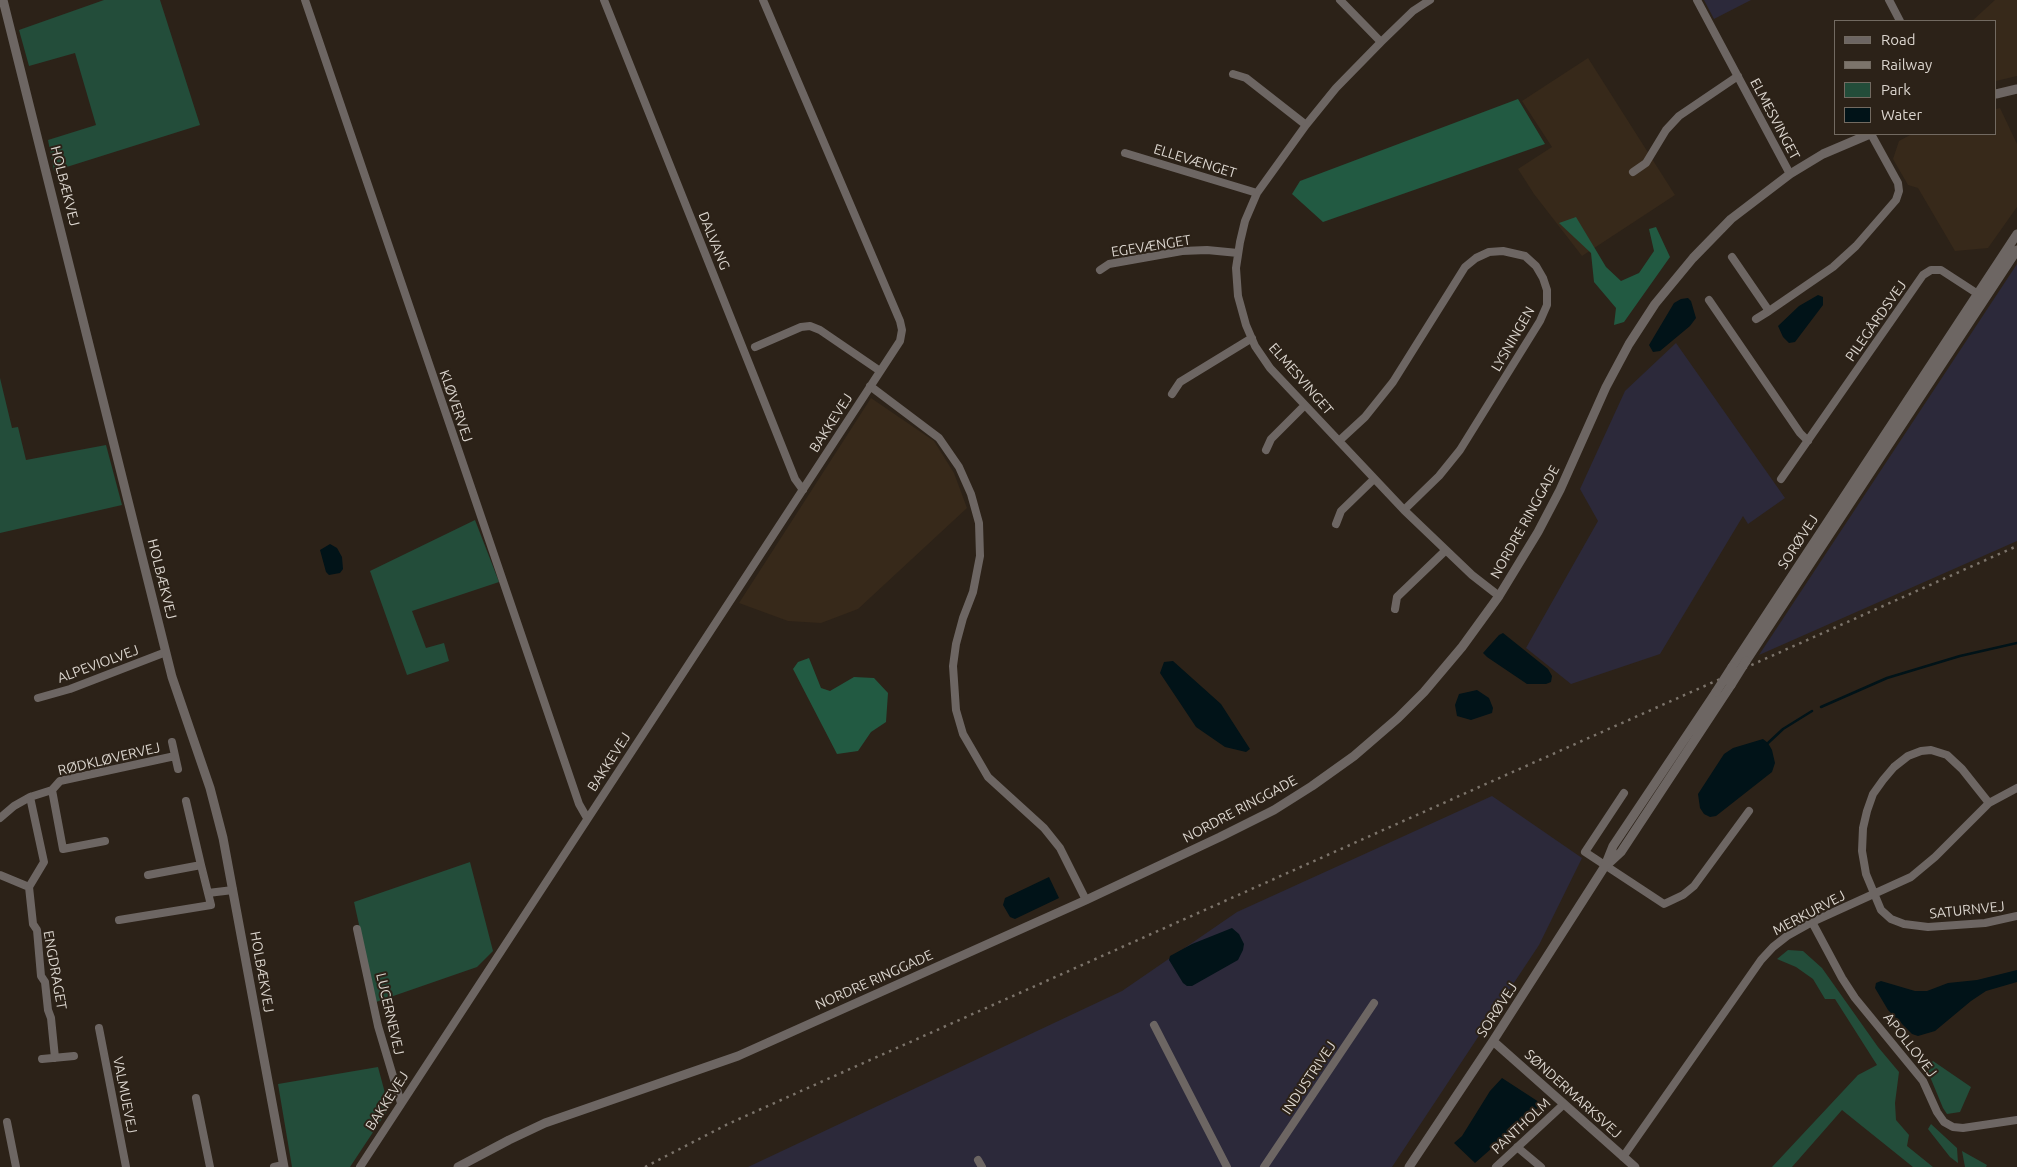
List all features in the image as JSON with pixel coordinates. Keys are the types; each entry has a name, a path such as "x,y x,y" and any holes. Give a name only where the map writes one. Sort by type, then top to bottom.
{"street":[{"name":"HOLBÆKVEJ","path":"3,0 166,652 182,709 217,810 284,1166"},
{"name":"KLØVERVEJ","path":"305,0 576,794 587,818"},
{"name":"DALVANG","path":"604,0 795,479 803,490"},
{"name":"BAKKEVEJ","path":"360,1167 900,341 902,330 900,321 763,0"},
{"path":"1340,0 1381,42"},
{"name":"ELMESVINGET","path":"1430,0 1413,11 1336,88 1306,125 1257,194 1245,221 1238,253 1236,268 1238,296 1246,325 1270,368 1404,510 1472,575 1499,596"},
{"name":"ELMESVINGET","path":"1697,0 1790,174"},
{"path":"1889,0 1899,20"},
{"path":"1234,74 1246,78 1306,125"},
{"name":"ELMESVINGET","path":"1633,172 1646,164 1666,130 1679,116 1738,76"},
{"path":"1997,94 2017,89"},
{"name":"NORDRE RINGGADE","path":"458,1167 509,1140 545,1124 738,1056 1086,900 1274,810 1354,756 1398,718 1424,692 1462,647 1499,596 1538,532 1560,490 1606,387 1630,344 1656,304 1693,258 1731,219 1790,174 1823,154 1868,135"},
{"path":"1756,320 1833,267 1856,246 1896,200 1899,191 1898,183 1871,135"},
{"name":"ELLEVÆNGET","path":"1125,152 1257,194"},
{"name":"SORØVEJ","path":"1606,866 1621,852 1731,685 1981,296 2017,234"},
{"name":"SORØVEJ","path":"1409,1167 1606,866 1613,846 1981,296 2017,250"},
{"name":"EGEVÆNGET","path":"1100,270 1109,264 1182,251 1238,253"},
{"name":"LYSNINGEN","path":"1339,441 1365,417 1394,382 1465,267 1476,258 1489,252 1503,251 1525,256 1536,266 1547,290 1547,305 1540,321 1460,450 1439,476 1404,510"},
{"path":"1732,256 1769,311"},
{"name":"PILEGÅRDSVEJ","path":"1781,479 1923,275 1932,270 1941,270 1981,296"},
{"path":"1709,300 1800,433 1808,441"},
{"path":"755,347 801,327 810,326 820,330 880,371"},
{"path":"1172,394 1180,382 1252,338"},
{"path":"870,386 939,438 959,467 971,494 979,523 980,556 973,592 956,644 953,666 956,710 963,734 988,777 1044,828 1060,848 1086,900"},
{"path":"1266,450 1270,439 1305,405"},
{"path":"1336,524 1341,511 1374,479"},
{"path":"1395,609 1397,597 1446,550"},
{"name":"ALPEVIOLVEJ","path":"38,698 70,689 166,652"},
{"name":"RØDKLØVERVEJ","path":"172,742 178,769"},
{"name":"SATURNVEJ","path":"1989,803 1962,769 1947,754 1931,750 1921,751 1901,761 1873,794 1862,828 1862,851 1866,874 1874,895 1886,915 1904,924 1938,927 1985,923 2017,916"},
{"name":"RØDKLØVERVEJ","path":"52,790 60,781 175,756"},
{"name":"MERKURVEJ","path":"1623,1157 1772,947 1812,922 1899,884 1924,868 1989,803 2017,788"},
{"path":"0,818 14,806 30,797 52,790 63,849 105,840"},
{"path":"1624,793 1585,852 1664,904 1683,895 1694,886 1749,811"},
{"path":"0,875 29,887 44,862 30,797"},
{"path":"119,920 211,905 186,801"},
{"path":"148,875 201,865"},
{"name":"ENGDRAGET","path":"29,887 33,924 37,930 41,976 45,982 48,1010 52,1018 55,1058"},
{"path":"208,893 233,890"},
{"name":"APOLLOVEJ","path":"1812,922 1842,978 1856,998 1924,1081 1937,1112 1944,1122 1953,1127 1964,1128 2017,1120"},
{"name":"LUCERNEVEJ","path":"357,929 378,1026 401,1103"},
{"name":"INDUSTRIVEJ","path":"1264,1167 1374,1003"},
{"path":"1154,1025 1227,1167"},
{"name":"VALMUEVEJ","path":"99,1028 126,1167"},
{"name":"SØNDERMARKSVEJ","path":"1493,1041 1635,1167"},
{"path":"42,1059 74,1056"},
{"path":"196,1098 210,1167"},
{"name":"PANTHOLM","path":"1496,1167 1564,1104"},
{"path":"7,1122 16,1167"},
{"path":"1517,1147 1541,1167"},
{"path":"274,1167 284,1166"}],"shaded area":[{"path":"1704,0 1751,0 1714,19"},
{"path":"1995,0 2017,0 2017,76 1997,81 1997,20 1973,20"},
{"path":"1588,58 1675,195 1582,256 1534,194 1518,169 1552,147 1522,101"},
{"path":"2000,108 2017,144 2017,207 1988,248 1955,251 1918,188 1908,185 1893,159 1899,141 1910,135 1997,135 1997,109"},
{"path":"2017,264 2017,541 1759,655"},
{"path":"1676,343 1785,498 1748,524 1743,516 1660,654 1571,684 1526,648 1598,521 1580,489 1625,391"},
{"path":"871,398 934,441 954,473 967,508 858,609 821,623 788,621 739,603"},
{"path":"1492,796 1582,858 1539,945 1392,1167 748,1167 1122,991 1237,912"}],"green space":[{"path":"104,0 160,0 200,125 54,171 48,140 96,125 75,53 29,66 19,30"},
{"path":"1518,99 1545,144 1323,222 1292,194 1300,181"},
{"path":"1576,217 1606,267 1621,281 1639,273 1654,251 1649,229 1656,227 1670,257 1624,322 1614,325 1616,308 1594,282 1591,253 1559,223"},
{"path":"0,378 12,428 18,427 26,460 106,445 122,505 0,533"},
{"path":"475,520 499,582 412,611 426,648 444,643 449,661 407,675 370,571"},
{"path":"809,658 821,688 830,691 854,677 874,678 888,693 886,722 871,732 858,751 837,754 793,669 798,662"},
{"path":"470,862 493,951 477,967 376,1002 354,902"},
{"path":"1788,950 1803,951 1822,968 1878,1047 1899,1072 1895,1103 1896,1120 1909,1135 1907,1146 1933,1167 1913,1167 1842,1110 1792,1167 1772,1167 1858,1075 1877,1065 1835,999 1825,999 1813,979 1796,967 1777,959"},
{"path":"1933,1061 1971,1087 1960,1112 1947,1114 1943,1108 1926,1067"},
{"path":"378,1067 389,1108 350,1167 292,1167 278,1084"},
{"path":"1931,1124 1957,1148 1958,1163 1950,1157 1928,1129"},
{"path":"1962,1151 1987,1165 1986,1167 1965,1167"}],"water":[{"path":"1818,295 1823,297 1823,305 1795,342 1789,343 1783,337 1778,326 1799,306"},
{"path":"1688,298 1691,301 1696,318 1690,326 1660,351 1653,352 1649,345 1674,303"},
{"path":"330,544 337,548 342,557 343,569 340,573 329,575 326,572 320,550"},
{"path":"1503,633 1548,669 1552,676 1551,682 1546,684 1527,684 1483,653"},
{"path":"1173,661 1221,704 1250,749 1246,752 1225,747 1196,727 1160,673 1164,662"},
{"path":"1477,690 1489,698 1493,708 1492,713 1471,720 1457,716 1455,705 1459,694"},
{"path":"1763,739 1772,750 1775,763 1772,772 1716,816 1710,817 1704,814 1700,808 1698,794 1724,754 1733,748"},
{"path":"1049,877 1059,898 1015,919 1010,917 1003,905 1005,898"},
{"path":"1232,928 1239,934 1244,944 1238,960 1192,986 1187,986 1183,983 1169,960 1170,956 1192,944"},
{"path":"2017,970 2017,982 1986,991 1935,1031 1918,1036 1912,1034 1888,1010 1875,988 1876,983 1881,981 1915,991 1927,991 1948,983 1977,980"},
{"path":"1502,1078 1542,1104 1475,1163 1454,1143 1462,1136 1490,1091"}],"waterway":[{"path":"1821,707 1887,678 1960,656 2017,643"},
{"path":"1768,743 1783,729 1812,711"}],"railway":[{"path":"645,1167 728,1124 2017,546"}]}
